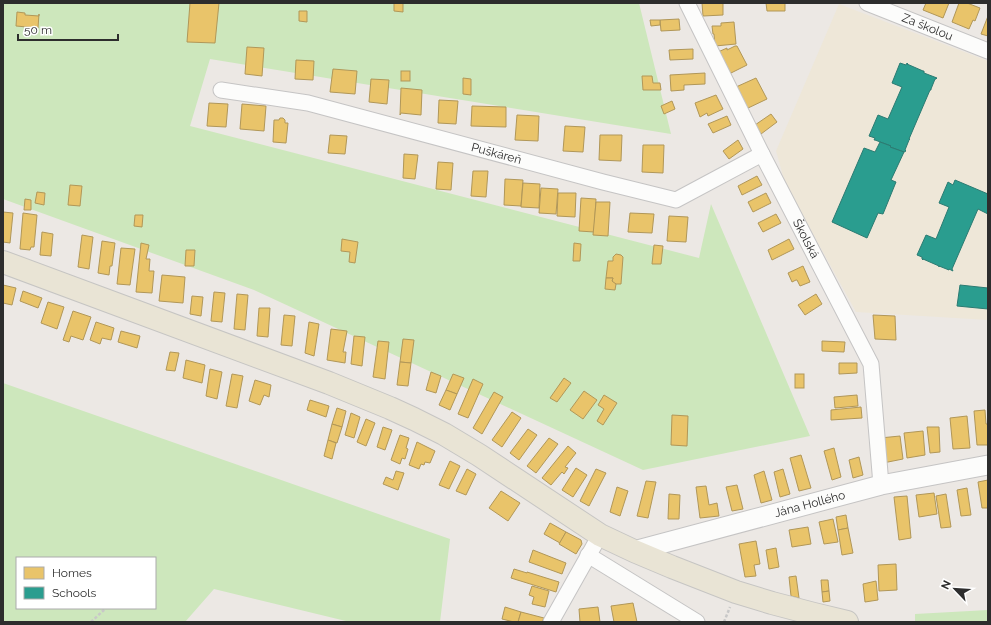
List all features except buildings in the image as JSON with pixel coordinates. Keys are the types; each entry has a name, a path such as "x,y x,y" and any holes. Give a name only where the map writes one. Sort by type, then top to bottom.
{"main road":[{"path":"3,262 321,380 408,416 444,434 479,455 600,535 634,551 736,592 848,622"}],"street":[{"name":"Školská","path":"687,3 762,154 871,364 882,486"},
{"name":"Za školou","path":"867,3 988,51"},
{"name":"Puškáreň","path":"221,90 308,103 595,180 676,200 762,154"},
{"name":"Jána Hollého","path":"634,551 882,486 988,465"},
{"path":"551,622 600,535"},
{"path":"588,556 697,622"}],"path":[{"path":"91,622 105,609"}],"shaded area":[{"path":"839,4 988,61 988,320 856,312 785,183 776,151"}],"green space":[{"path":"3,3 639,3 671,134 210,59 190,126 699,258 711,204 810,436 643,470 254,290 3,199"},
{"path":"3,383 450,539 440,622 350,622 214,589 185,622 3,622"},
{"path":"988,610 988,622 915,622 915,614"}]}
